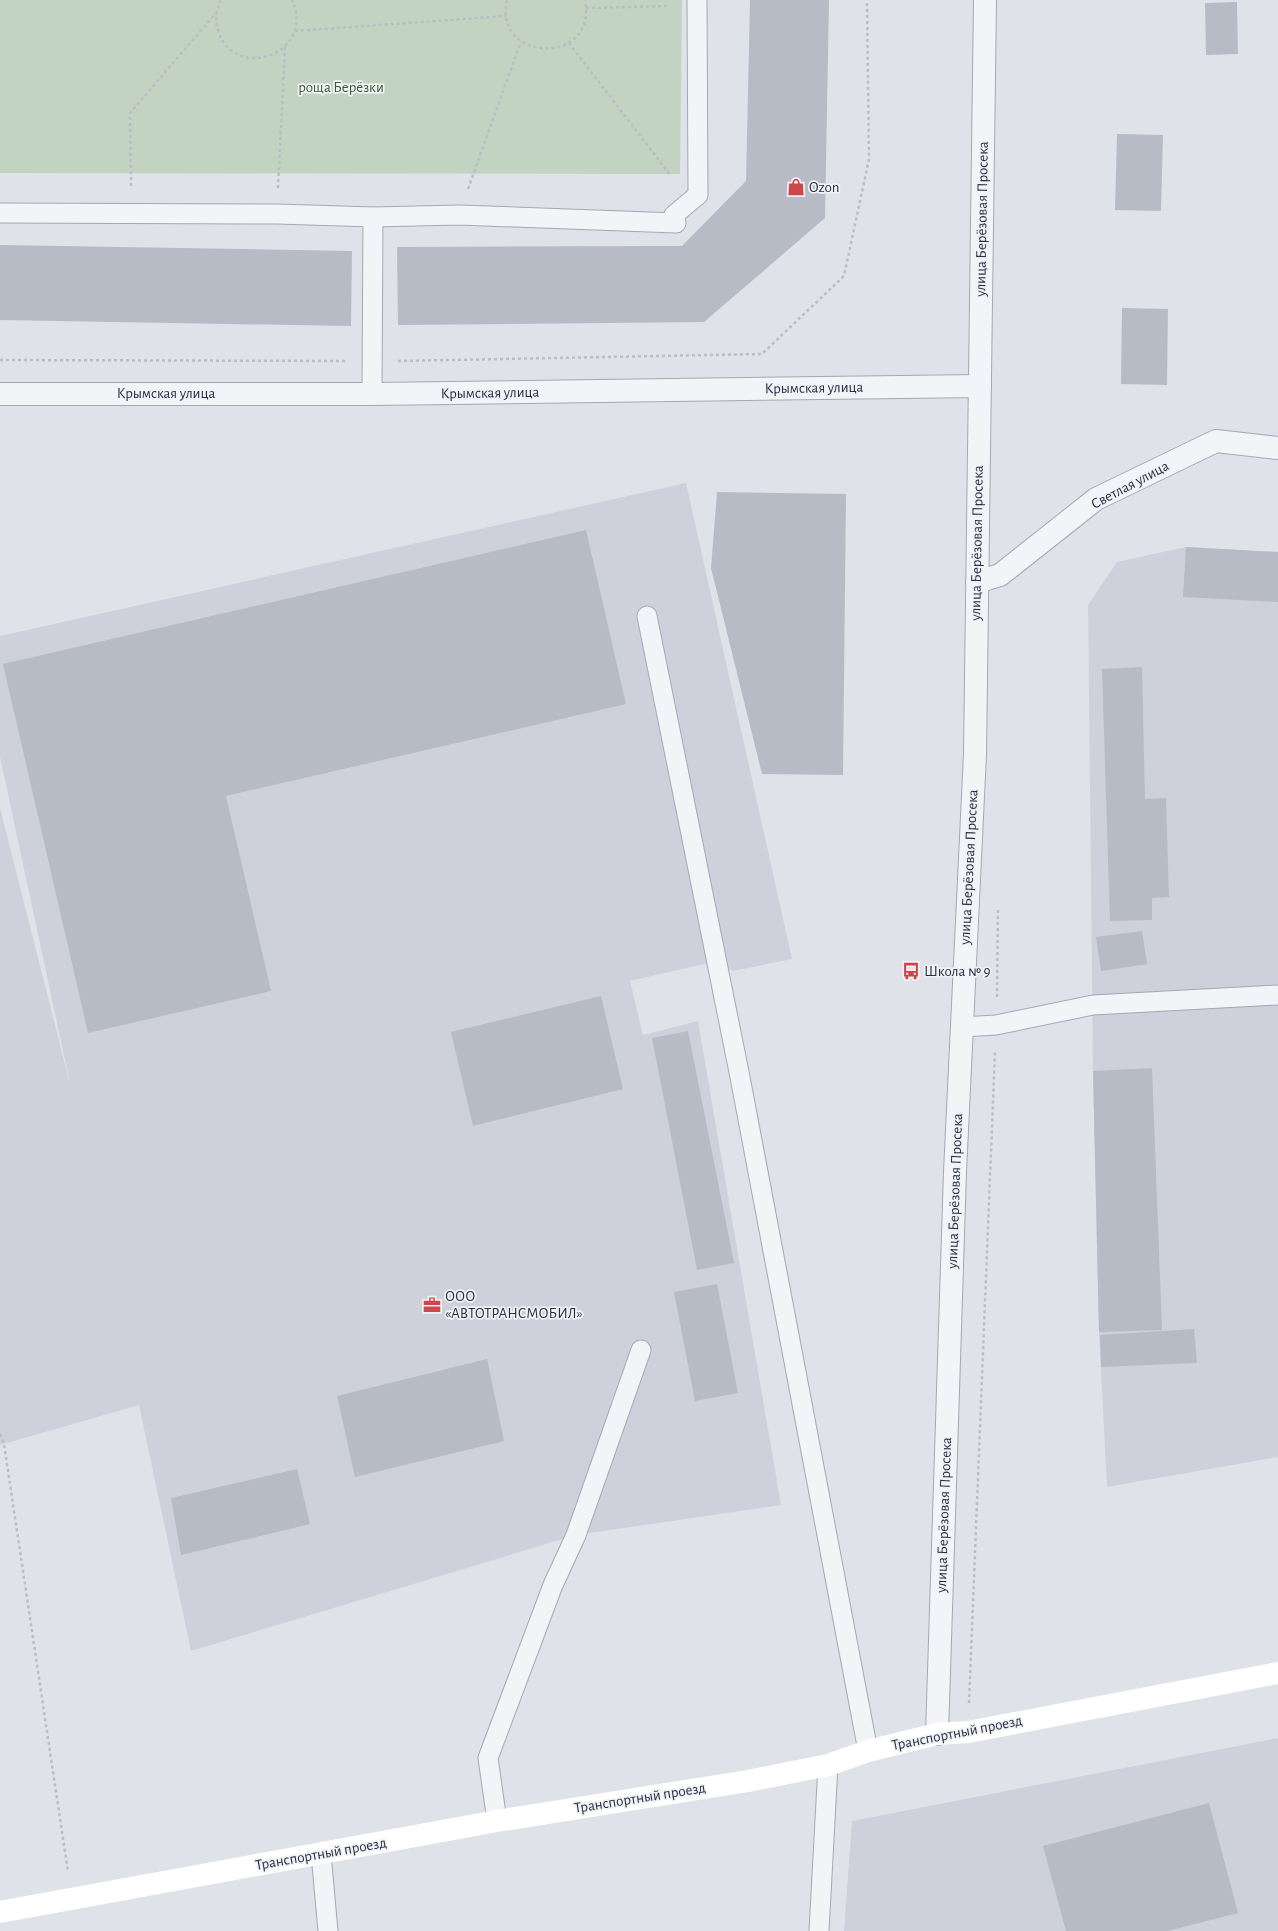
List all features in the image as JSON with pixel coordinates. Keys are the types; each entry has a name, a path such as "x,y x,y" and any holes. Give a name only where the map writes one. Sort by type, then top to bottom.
{"main road":[{"name":"Транспортный проезд","path":"0,1912 321,1854 497,1820 748,1781 828,1765 868,1751 937,1734 968,1732 1278,1673"}],"street":[{"name":"улица Берёзовая Просека","path":"937,1734 955,1172 975,754 985,0"},
{"name":"Крымская улица","path":"0,394 372,394 980,386"},
{"name":"Светлая улица","path":"977,582 1000,575 1096,499 1216,441 1278,448"}],"lane":[{"path":"0,213 277,214 373,217 459,215 676,222 674,215 698,195 697,3"},
{"path":"372,394 373,217"},
{"path":"646,616 740,1072 868,1751"},
{"path":"962,1026 996,1025 1093,1005 1278,995"},
{"path":"497,1820 488,1758 554,1585 576,1535 641,1350"},
{"path":"819,1931 828,1765"},
{"path":"321,1854 328,1931"}],"path":[{"path":"215,0 220,1 216,13 216,24 220,35 234,52 254,59 265,58 276,54 285,47 294,31 296,11 292,0"},
{"path":"507,0 506,16 514,34 521,41 530,46 550,50 560,48 569,43 582,28 586,8 585,0"},
{"path":"0,360 372,361 762,354 844,276 869,160 867,0"},
{"path":"586,8 697,3"},
{"path":"131,214 130,113 216,13"},
{"path":"294,31 506,16"},
{"path":"459,215 521,41"},
{"path":"569,43 690,202"},
{"path":"277,214 285,47"},
{"path":"0,1434 4,1444 72,1898"}],"shaded area":[{"path":"686,483 792,959 733,971 717,961 630,981 643,1035 698,1021 781,1505 576,1535 191,1651 139,1405 0,1445 0,808 71,1088 0,757 0,636"},
{"path":"1186,547 1278,552 1278,1457 1107,1487 1099,1332 1093,1071 1088,605 1117,562"},
{"path":"1278,1738 1278,1931 844,1931 852,1821"}],"green space":[{"name":"роща Берёзки","path":"0,0 682,0 680,174 0,173"}],"building":[{"path":"750,0 829,0 825,218 704,322 398,325 397,247 682,246 746,181"},
{"path":"1237,2 1238,54 1206,55 1205,3"},
{"path":"1117,134 1163,135 1161,211 1115,210"},
{"path":"0,245 352,251 351,326 0,320"},
{"path":"1122,308 1168,309 1167,385 1121,384"},
{"path":"717,492 846,494 843,775 762,774 711,568"},
{"path":"586,530 626,704 226,796 271,991 88,1033 3,664"},
{"path":"1186,547 1278,552 1278,602 1183,597"},
{"path":"1142,667 1145,799 1166,798 1169,897 1152,898 1152,920 1110,921 1102,669"},
{"path":"1142,931 1147,964 1101,971 1096,937"},
{"path":"601,996 623,1089 473,1126 451,1032"},
{"path":"688,1031 734,1263 697,1270 652,1038"},
{"path":"1152,1068 1162,1330 1099,1332 1093,1071"},
{"path":"717,1284 738,1393 695,1401 674,1292"},
{"path":"1194,1329 1197,1363 1101,1367 1100,1335"},
{"path":"487,1359 504,1441 355,1477 337,1396"},
{"path":"297,1469 310,1524 181,1555 171,1498"},
{"path":"1209,1803 1238,1913 1168,1931 1066,1931 1043,1846"}],"place":[{"name":"Ozon","path":"796,187"},
{"name":"Школа № 9","path":"911,971"},
{"name":"ООО «АВТОТРАНСМОБИЛ»","path":"432,1305"}]}
